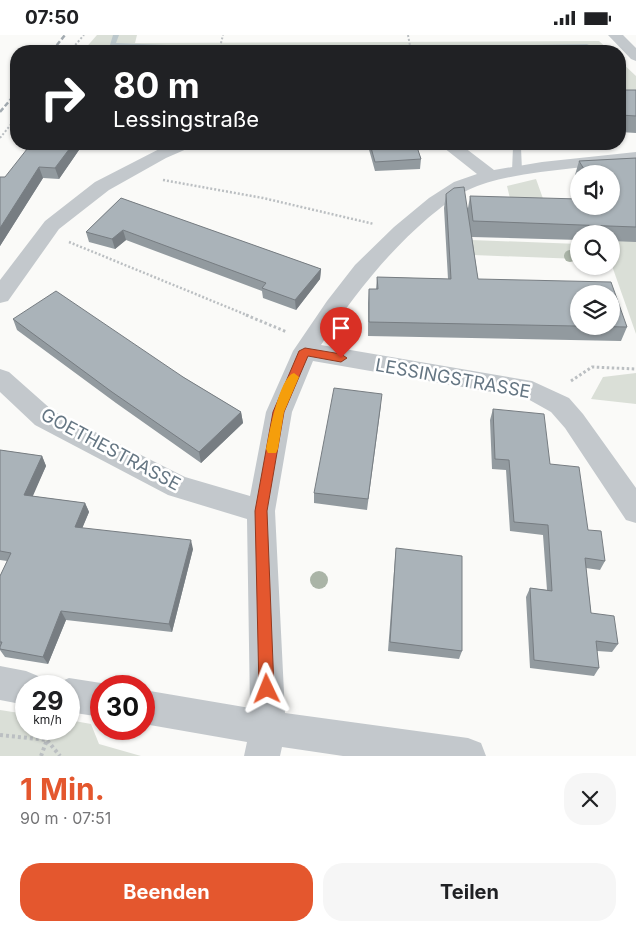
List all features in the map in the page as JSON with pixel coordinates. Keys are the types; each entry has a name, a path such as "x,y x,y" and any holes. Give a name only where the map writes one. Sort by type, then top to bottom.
{"street":[{"path":"625,41 636,56"},
{"path":"0,296 52,225 102,186 171,150"},
{"path":"458,150 490,176"},
{"path":"265,742 261,511 279,412 308,347 335,306 363,270 402,231 436,201 462,186 490,176 585,161 636,157"},
{"name":"LESSINGSTRASSE","path":"308,347 532,390 560,405 574,421 636,511"},
{"name":"GOETHESTRASSE","path":"0,378 44,418 178,487 261,511"},
{"path":"0,683 15,686"},
{"path":"155,710 265,742 468,756"}],"lane":[{"path":"517,150 518,171"}],"path":[{"path":"75,45 84,35"},
{"path":"0,138 10,126"},
{"path":"125,173 263,198 402,231"},
{"path":"47,233 308,347"},
{"path":"546,397 592,367 636,369"},
{"path":"0,735 15,737"},
{"path":"41,756 47,740"},
{"path":"47,740 60,756"}],"shaded area":[{"path":"97,35 137,35 135,43 599,41 603,45 88,45"},
{"path":"626,67 636,76 636,93 626,92"},
{"path":"536,179 546,207 512,207 507,186"},
{"path":"606,215 610,215 636,237 636,334 615,275 620,275 620,225 610,225"},
{"path":"471,240 570,244 570,259 473,255"},
{"path":"636,373 636,404 591,399 603,377"},
{"path":"0,710 15,712 15,740 80,740 80,722 90,724 90,740 97,740 99,744 141,756 0,756"}],"building":[{"path":"626,90 636,90 636,116 626,115"},
{"path":"26,150 68,150 55,168 39,167 0,228 0,177 5,177"},
{"path":"372,150 418,150 421,159 375,162"},
{"path":"636,158 636,227 473,221 470,196 570,199 570,215 620,215 620,165 581,165 579,161"},
{"path":"464,187 478,279 611,282 612,285 570,285 570,326 369,322 369,289 378,289 377,277 451,279 446,194 454,188"},
{"path":"121,198 321,269 295,300 262,288 266,283 123,230 112,239 86,232"},
{"path":"56,291 183,377 241,412 199,452 112,392 13,319"},
{"path":"620,307 627,327 620,327"},
{"path":"334,388 382,394 368,499 314,493"},
{"path":"493,409 544,414 550,464 579,467 588,530 601,531 605,561 585,558 591,613 614,616 618,644 596,641 599,668 534,660 530,588 552,591 548,525 514,522 509,460 495,459"},
{"path":"0,450 42,456 24,495 85,503 75,527 191,540 169,624 61,611 43,657 0,649 2,642 0,642 0,576 11,553 0,551"},
{"path":"396,548 462,556 462,651 390,642"}],"waterway":[{"path":"113,45 116,35"}],"railway":[{"path":"57,45 65,35"},
{"path":"0,112 10,100"}],"slow traffic":[{"path":"272,449 279,412 294,377"}],"route":[{"path":"267,689 261,511 279,412 305,351 341,358"}]}
